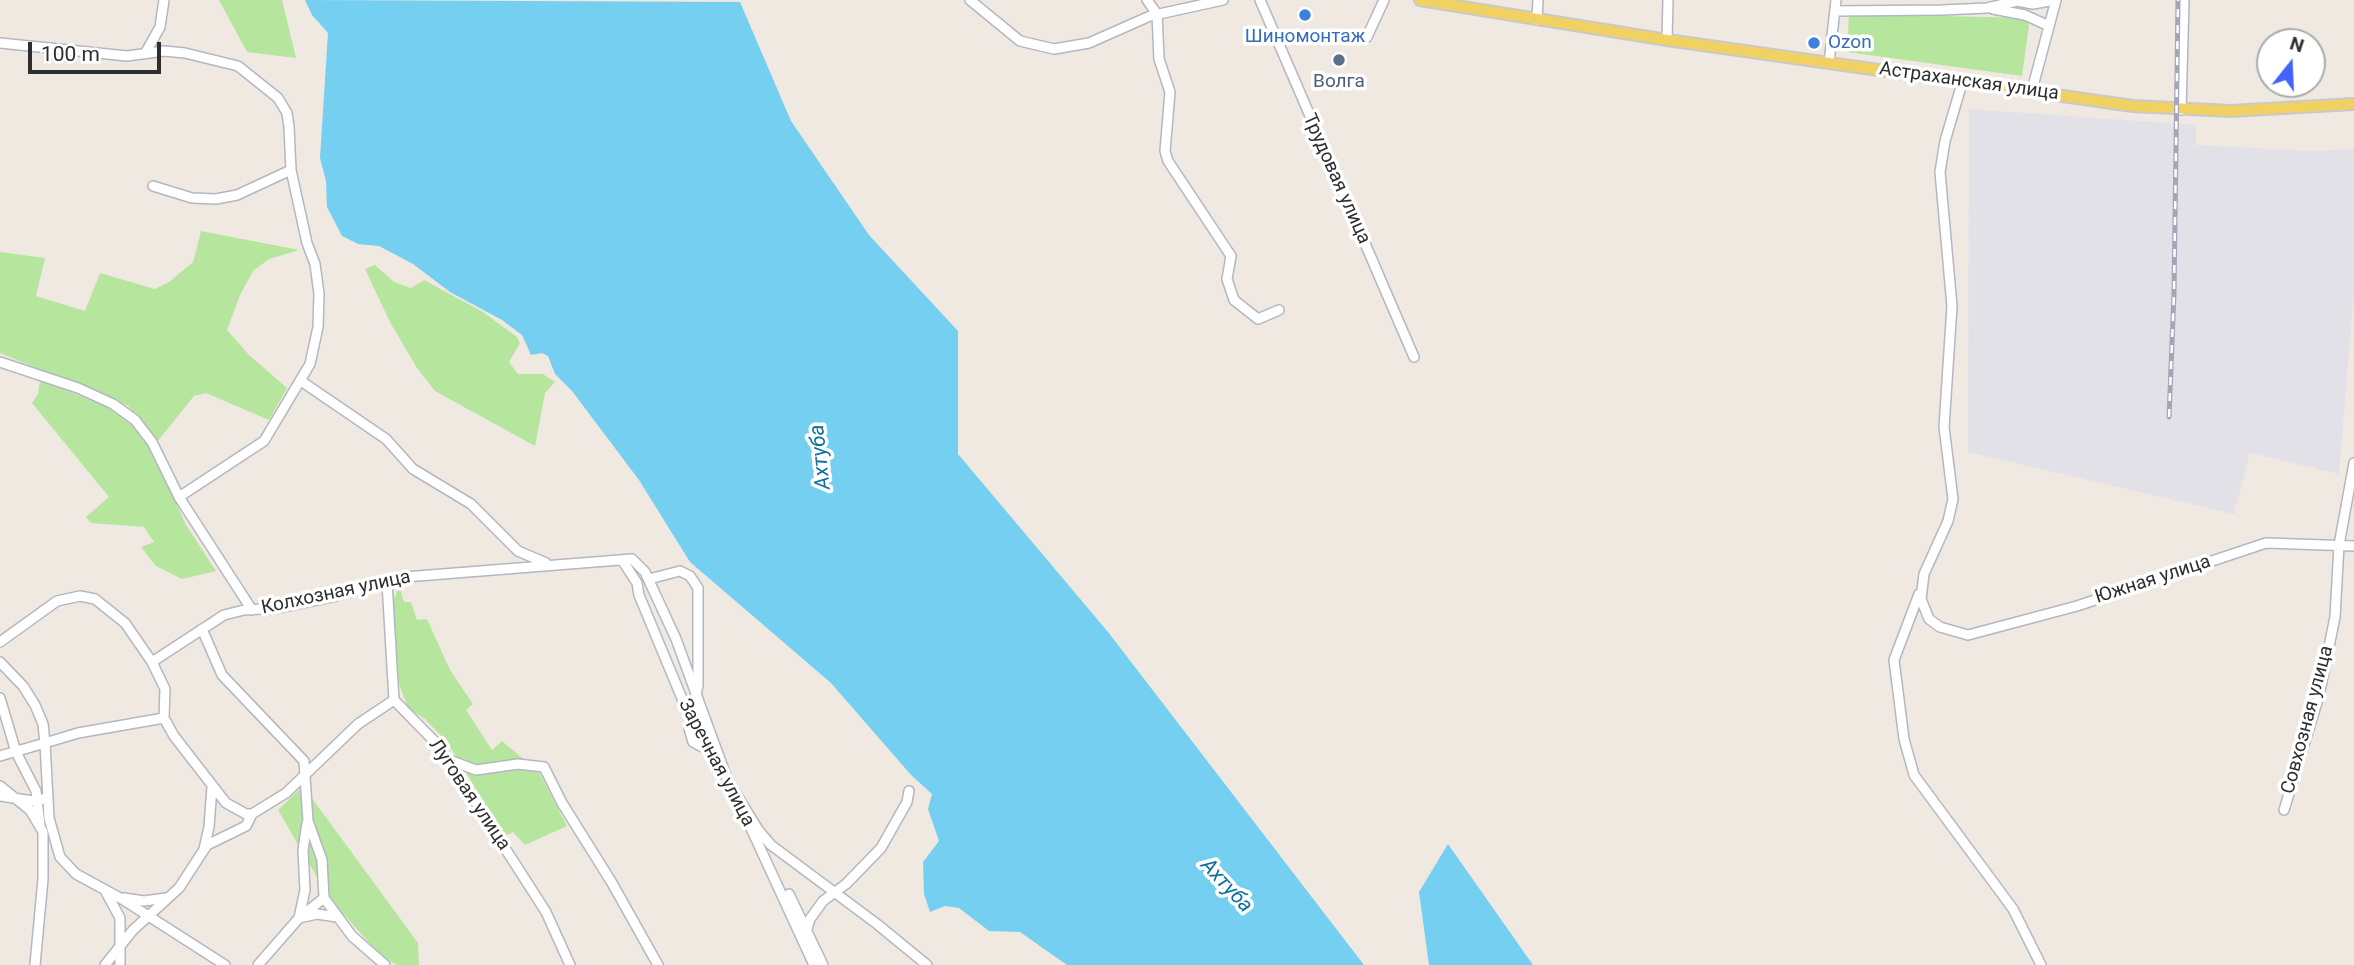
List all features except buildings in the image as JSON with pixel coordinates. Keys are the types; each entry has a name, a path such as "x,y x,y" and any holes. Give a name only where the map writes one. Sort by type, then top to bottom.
{"main road":[{"name":"Астраханская улица","path":"1420,0 1453,3 1538,20 1667,40 2133,106 2181,110 2278,110 2354,104"}],"street":[{"path":"146,52 156,38 164,0"},
{"path":"970,0 1020,41 1040,48 1072,48 1157,14 1223,0"},
{"path":"1147,0 1157,14 1159,59 1170,92 1165,151 1168,161 1231,256 1227,279 1234,300 1258,319 1279,310"},
{"name":"Трудовая улица","path":"1260,0 1414,357"},
{"path":"1367,37 1384,0"},
{"path":"1538,0 1538,20"},
{"path":"1667,40 1668,0"},
{"path":"1829,62 1836,0"},
{"path":"1987,8 2017,1 2033,4 2055,0 2032,90"},
{"path":"2181,110 2185,0"},
{"path":"1835,11 1987,8 2025,15 2049,26"},
{"path":"0,43 127,56 146,52 185,53 221,61 238,66 264,85 278,98 287,113 291,170 307,243 316,264 320,294 315,345 301,381 264,441 179,497"},
{"path":"1963,80 1945,141 1940,172 1952,306 1944,427 1953,499 1948,521 1924,574 1921,589 1894,660 1905,739 1914,775 2013,909 2041,965"},
{"path":"153,186 192,198 216,200 237,195 291,170"},
{"name":"Колхозная улица","path":"0,362 78,388 113,404 135,420 152,442 179,497 252,610"},
{"name":"Колхозная улица","path":"301,381 386,439 413,470 471,504 517,551 546,563"},
{"name":"Совхозная улица","path":"2284,810 2321,683 2335,617 2339,545 2354,463"},
{"name":"Южная улица","path":"1921,589 1924,611 1929,619 1940,627 1968,635 2077,606 2266,543 2354,546"},
{"path":"622,560 635,560 649,579 676,639 714,753"},
{"name":"Колхозная улица","path":"152,662 224,615 319,600 405,577 546,563 622,560"},
{"name":"Заречная улица","path":"622,560 638,583 647,616 692,719 729,781 814,965"},
{"path":"649,579 680,571 690,576 698,589 697,700 692,719"},
{"path":"105,965 148,915 171,896 203,852 218,839 246,826 252,814 286,793 358,724 394,700 387,582"},
{"path":"0,642 19,630 45,607 69,598 89,597 125,623 152,662 165,689 164,718 174,736 226,803 239,812 252,814"},
{"path":"202,629 222,675 294,747 304,761 307,772 308,821 303,850 306,883 299,918"},
{"path":"0,662 23,685 43,724 43,879 35,965"},
{"path":"0,698 16,752 43,799 60,857"},
{"name":"Луговая улица","path":"394,700 447,757 546,912 570,965"},
{"path":"0,756 78,733 164,718"},
{"path":"447,757 458,766 476,770 518,764 544,767 567,813 612,883 658,965"},
{"path":"729,781 771,845 927,965"},
{"path":"203,852 209,827 212,785"},
{"path":"0,786 30,810 60,857 73,870 225,965"},
{"path":"807,929 815,910 881,848 907,802 909,790"},
{"path":"0,796 43,799"},
{"path":"308,821 322,860 324,898 337,917 385,964"},
{"path":"766,860 807,929 823,965"},
{"path":"105,891 118,909 120,965"},
{"path":"116,896 144,901 171,896"},
{"path":"258,965 299,918 324,898"},
{"path":"299,918 317,914 337,917"}],"shaded area":[{"path":"1969,109 2196,125 2196,145 2312,151 2354,149 2354,291 2339,474 2250,453 2234,514 1968,452"}],"green space":[{"path":"219,0 282,0 296,58 247,52"},
{"path":"1849,14 2030,18 2022,76 1847,52"},
{"path":"201,231 299,250 269,259 253,271 240,295 227,330 249,355 287,388 269,420 206,393 194,396 157,442 128,406 0,353 0,252 45,258 36,296 85,311 100,273 155,289 169,282 193,262"},
{"path":"375,265 394,282 411,288 424,280 483,312 517,337 520,343 509,362 518,374 543,374 555,382 545,393 535,446 435,391 417,368 391,324 365,269"},
{"path":"40,380 112,409 143,435 153,450 186,525 216,571 182,579 156,566 141,547 154,542 144,527 91,523 86,517 109,497 32,403 38,394"},
{"path":"405,582 401,592 404,602 411,602 417,620 427,619 450,670 473,704 466,710 492,750 502,741 539,772 567,826 525,845 513,832 505,836 447,742 425,719 408,708 395,673 394,641 394,599 400,585"},
{"path":"303,786 418,943 419,965 397,965 382,957 329,898 278,810"}],"water":[{"name":"Ахтуба","path":"305,0 740,2 791,121 869,235 958,331 958,454 1108,632 1364,965 1067,965 1020,932 989,931 959,908 945,906 930,912 924,894 923,862 939,841 928,809 932,794 911,775 831,683 690,562 639,480 572,391 555,374 548,356 542,353 531,355 522,335 502,320 450,292 413,264 379,246 358,244 342,236 327,207 326,181 320,158 328,33 312,15"},
{"path":"1448,844 1533,965 1429,965 1419,892"}],"railway":[{"path":"2169,417 2174,293 2178,0"}],"place":[{"name":"Шиномонтаж","path":"1305,15"},
{"name":"Ozon","path":"1814,43"},
{"name":"Волга","path":"1339,60"}]}
